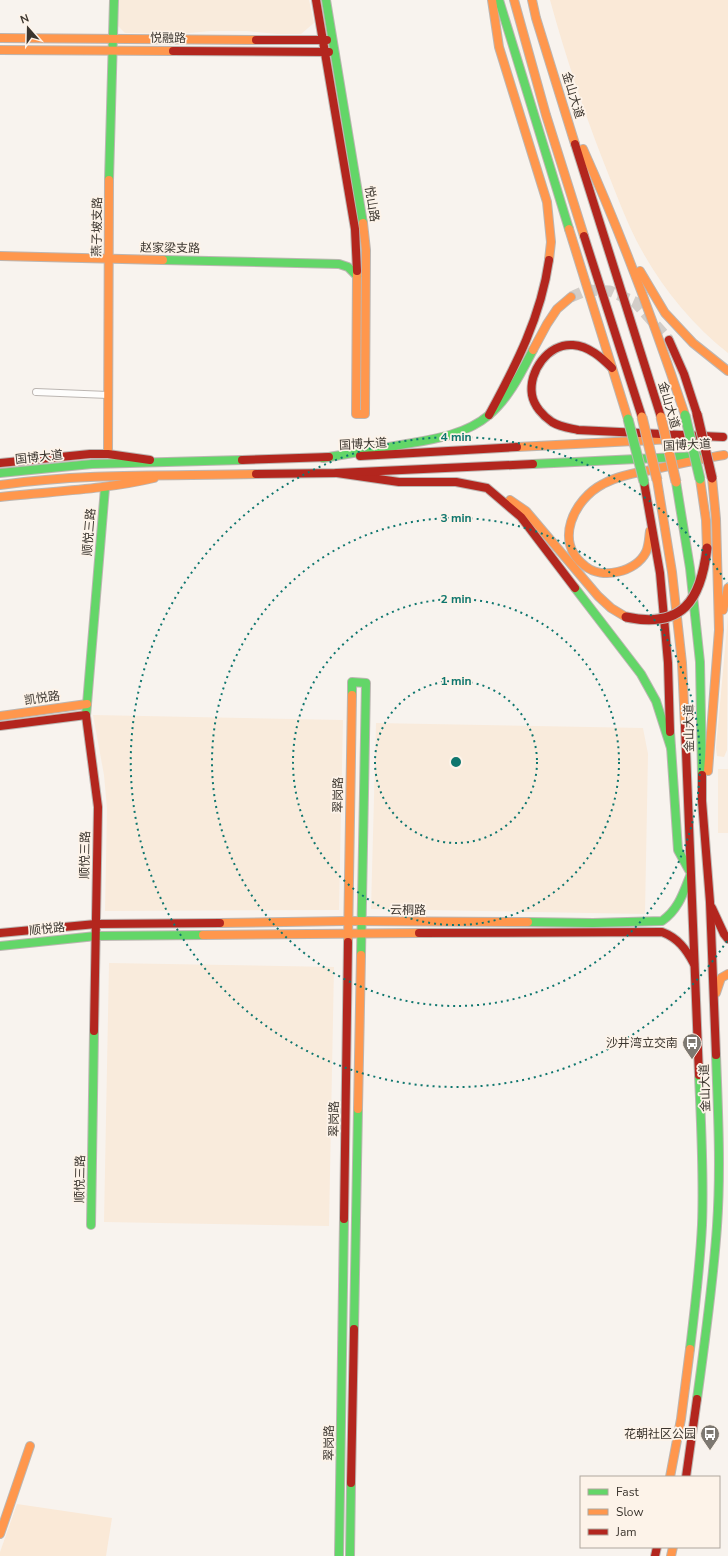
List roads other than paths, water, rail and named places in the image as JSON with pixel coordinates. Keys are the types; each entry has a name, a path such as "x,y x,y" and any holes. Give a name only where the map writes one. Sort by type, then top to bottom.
{"main road":[{"name":"燕子坡支路","path":"108,454 108,258 114,0"},
{"name":"悦山路","path":"316,0 355,228 360,414 366,250 334,40 326,0"},
{"path":"489,415 518,361 536,316 546,281 551,242 546,202 498,47 492,0"},
{"path":"499,0 536,125 613,368 644,482 660,573 668,656 671,748 678,850 690,873"},
{"name":"金山大道","path":"514,0 546,115 642,417 657,480 672,572 682,663 690,873 696,967 702,1150 702,1224 695,1308 681,1419 670,1476"},
{"name":"金山大道","path":"532,0 661,417 676,482 690,568 700,662 702,800 710,902 719,1151 717,1225 709,1307 686,1476"},
{"name":"悦融路","path":"0,38 112,37 334,40"},
{"name":"悦融路","path":"0,50 335,52"},
{"path":"337,473 399,482 456,482 486,488 508,498 526,511 598,596 611,608 626,617 642,620 656,620 670,616 684,608 695,596 701,584 705,569 707,548 706,520 700,478 685,415 626,248 603,192 565,109"},
{"path":"626,248 665,313 693,343 728,372"},
{"path":"339,264 352,258 356,251"},
{"name":"赵家梁支路","path":"0,256 339,264"},
{"path":"339,264 348,267 357,276"},
{"path":"323,458 445,437 471,427 489,415 506,397 521,374 547,324 557,309 571,297"},
{"path":"669,340 684,374 697,414 712,478 716,519 719,630 704,823"},
{"path":"613,368 601,357 587,349 573,345 561,347 549,353 538,366 532,381 532,396 540,411 551,422 578,430 725,436"},
{"name":"国博大道","path":"0,474 92,464 323,458 725,436"},
{"path":"0,462 90,454 108,454 165,461"},
{"path":"651,520 646,553 636,564 624,571 608,573 593,571 582,563 573,551 569,538 571,520 578,504 591,491 608,481 628,474 726,455"},
{"name":"国博大道","path":"0,485 90,477 337,473 726,455"},
{"path":"0,497 105,488 131,484 163,475"},
{"name":"顺悦三路","path":"91,1225 98,807 86,715 105,488"},
{"path":"486,488 521,517 641,674 656,701 671,748"},
{"path":"719,630 728,588"},
{"name":"翠岗路","path":"339,1556 347,1094 347,921 352,682 366,683 350,1556"},
{"name":"凯悦路","path":"0,716 87,704"},
{"name":"凯悦路","path":"0,726 86,715"},
{"name":"云桐路","path":"96,924 347,921 593,923 662,921 671,916 681,900 690,873"},
{"path":"710,902 724,934 728,939"},
{"name":"顺悦路","path":"0,933 96,924"},
{"name":"云桐路","path":"96,936 347,933 662,932 671,935 679,941 687,951 696,967"},
{"name":"顺悦路","path":"0,946 96,936"},
{"path":"714,1001 721,978 728,974"},
{"path":"0,1534 30,1446"}],"street":[{"path":"36,392 108,394"}],"tunnel":[{"path":"571,297 587,290 610,291 635,302 669,340"}],"place":[{"name":"沙井湾立交南","path":"692,1060"},
{"name":"花朝社区公园","path":"710,1451"}]}
